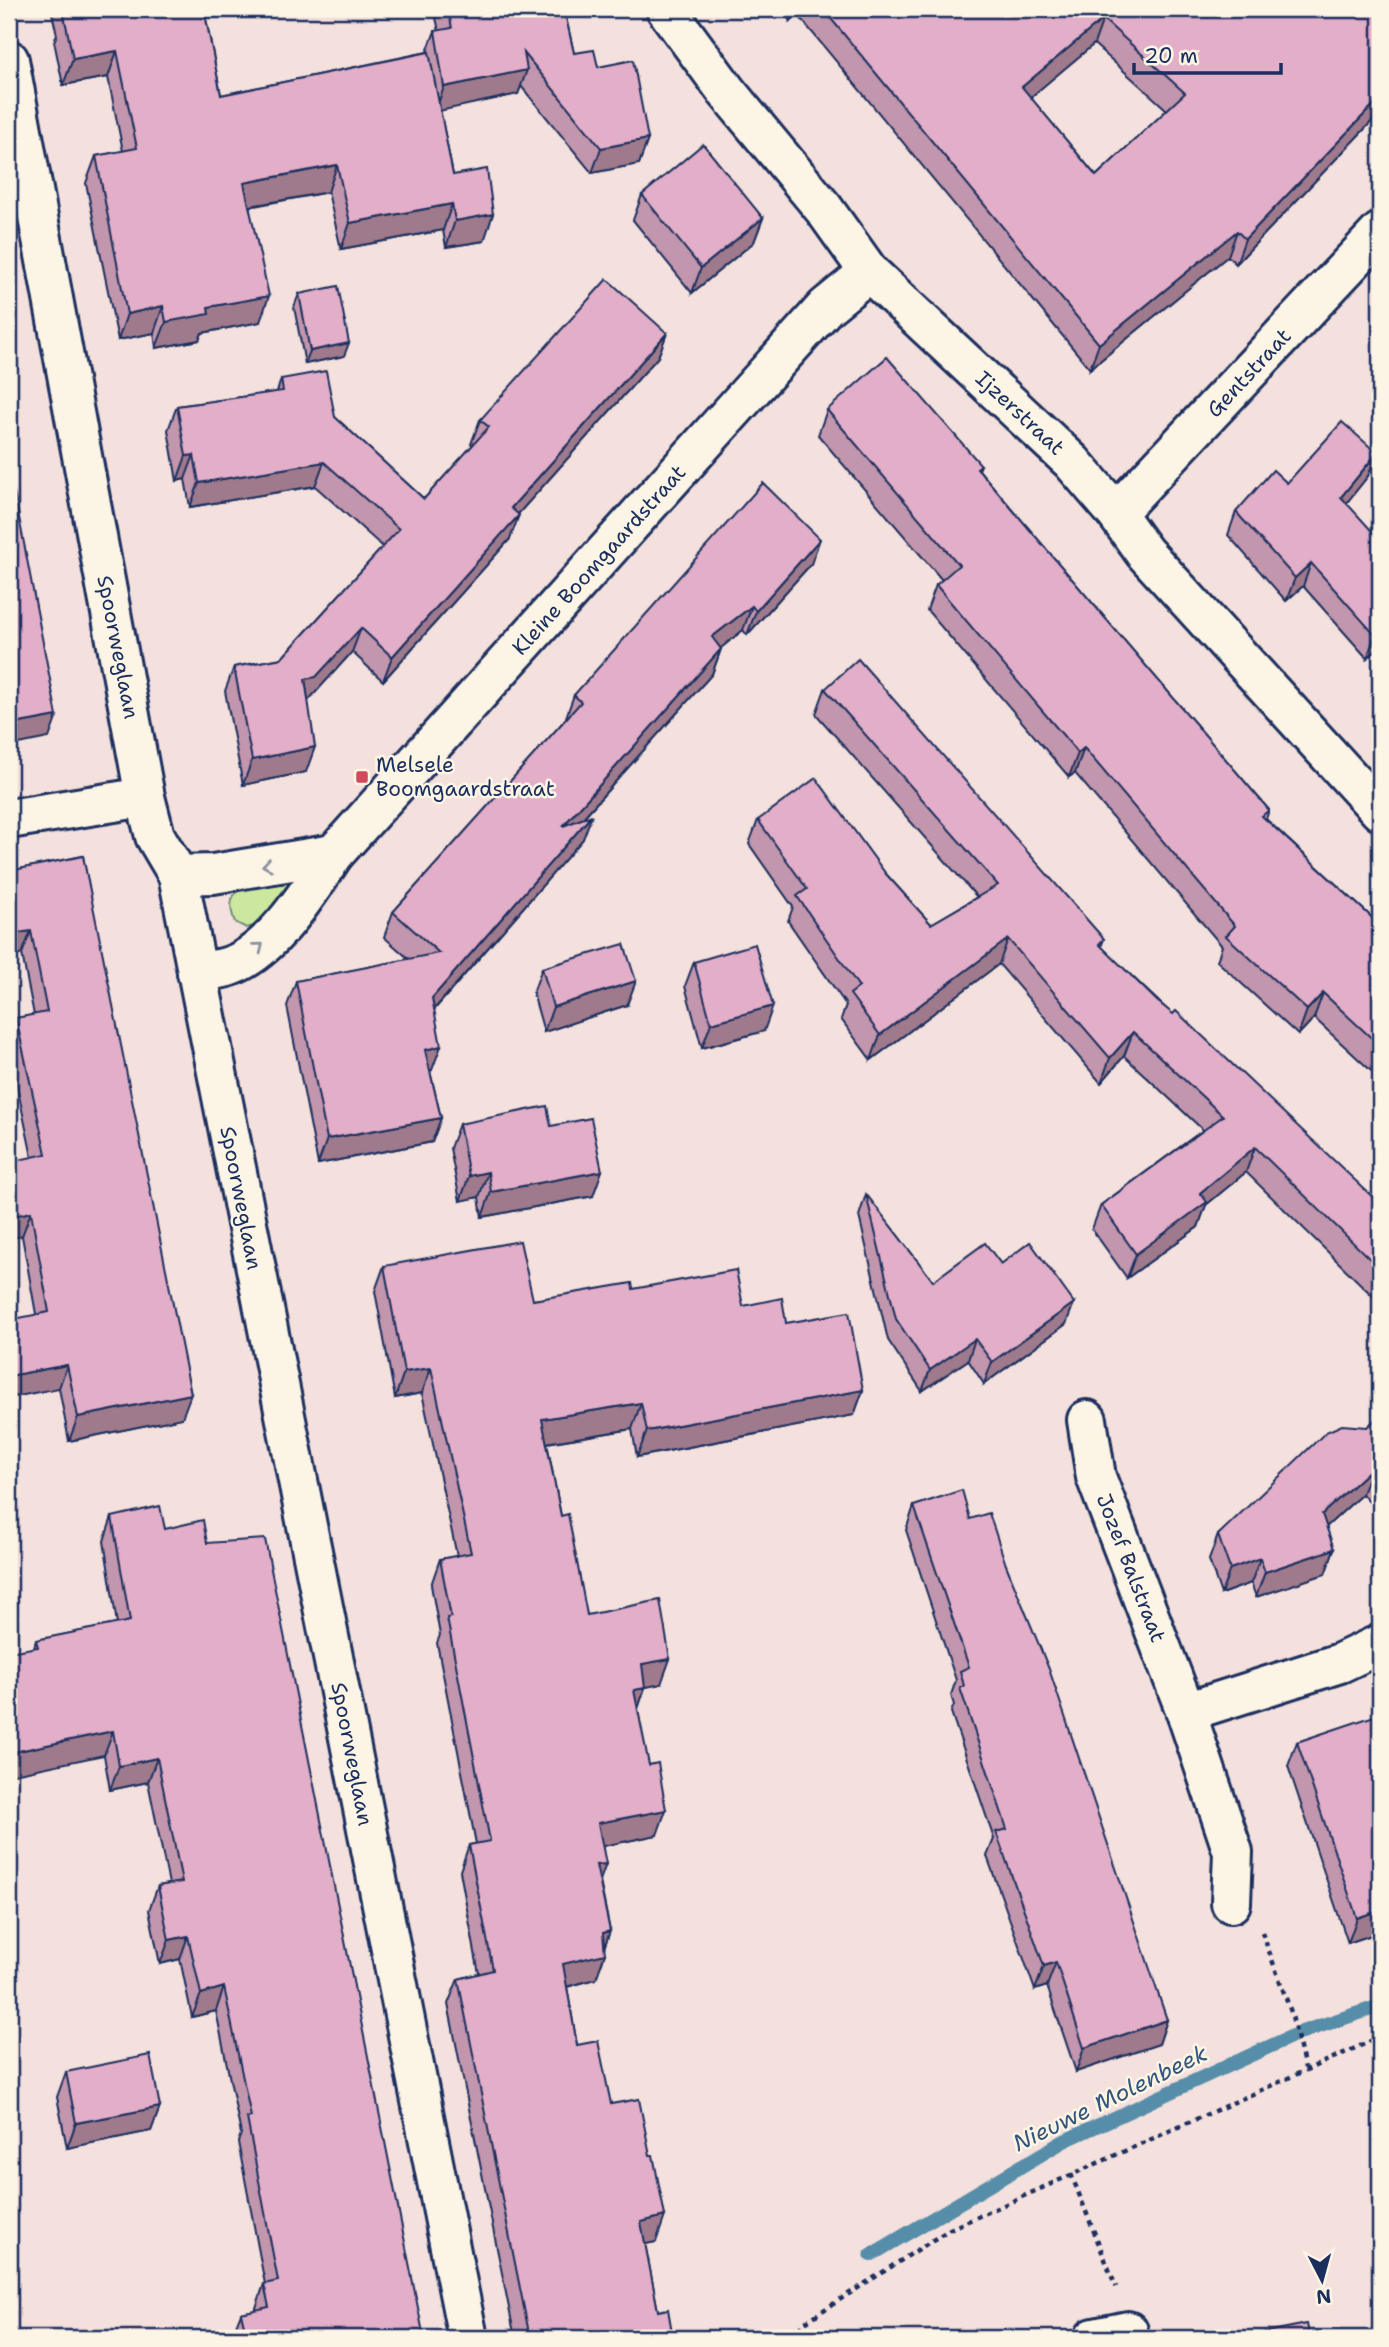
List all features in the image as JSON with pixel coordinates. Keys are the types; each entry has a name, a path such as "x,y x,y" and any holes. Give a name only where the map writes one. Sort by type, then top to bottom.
{"street":[{"name":"Ijzerstraat","path":"666,9 727,92 824,209 869,272 1072,462 1116,513 1144,552 1380,811"},
{"name":"Spoorweglaan","path":"9,60 145,797 155,836 178,875 468,2338"},
{"name":"Gentstraat","path":"1116,513 1380,232"},
{"name":"Kleine Boomgaardstraat","path":"197,972 231,966 262,946 303,900 334,854 826,307 869,272"},
{"path":"9,819 145,797"},
{"path":"178,875 213,874 334,854"},
{"name":"Jozef Balstraat","path":"1087,1420 1096,1477 1186,1713 1233,1852 1231,1903"},
{"path":"1186,1713 1340,1663 1380,1644"}],"path":[{"path":"1231,1903 1264,1934 1291,2012 1306,2068"},
{"path":"794,2338 805,2322 950,2229 1380,2037"},
{"path":"1072,2174 1125,2310 1117,2336"}],"green space":[{"path":"279,880 292,885 261,924 246,928 235,922 231,910 235,894 249,886"}],"building":[{"path":"66,9 204,9 221,95 429,52 453,175 487,169 493,214 455,221 452,204 350,223 337,165 244,183 269,296 208,307 209,314 166,322 163,306 127,314 96,156 137,148 117,51 73,59 64,15 67,15"},
{"path":"448,9 564,9 574,53 594,50 598,67 633,60 648,139 601,148 524,53 527,70 444,87 435,31 452,28"},
{"path":"823,9 1380,9 1380,98 1245,239 1237,231 1099,344","holes":["1103,19 1185,93 1096,176 1022,87"]},
{"path":"703,144 763,218 701,268 642,195"},
{"path":"607,279 667,333 511,508 519,515 392,657 361,628 316,677 305,679 315,747 252,760 234,667 282,658 399,529 324,462 199,483 194,455 186,456 177,406 283,391 281,379 326,371 335,417 424,499 489,427 480,420"},
{"path":"338,286 349,343 310,351 299,294"},
{"path":"887,357 981,465 977,468 1269,810 1262,816 1380,925 1380,1046 1323,993 1307,1010 1226,936 1235,926 1084,748 1078,753 936,585 959,565 827,410"},
{"path":"1342,422 1377,453 1341,497 1380,540 1380,631 1375,635 1311,563 1295,578 1236,512 1273,470 1287,483"},
{"path":"9,465 57,716 9,725"},
{"path":"763,483 820,539 756,611 752,606 712,637 721,649 563,826 592,815 432,998 441,1046 425,1050 441,1118 327,1139 296,981 439,953 393,912 581,702 574,695"},
{"path":"858,659 1104,939 1099,944 1157,1001 1173,1014 1176,1011 1378,1202 1375,1205 1380,1211 1380,1269 1255,1147 1200,1193 1207,1202 1136,1254 1101,1205 1223,1116 1133,1032 1110,1058 1008,939 880,1035 850,994 859,987 797,896 807,889 758,820 816,778 886,874 931,924 998,885 825,689"},
{"path":"83,856 191,1394 78,1417 67,1365 9,1376 9,1320 49,1312 31,1212 9,1217 9,1162 46,1154 16,1018 47,1012 31,931 10,934 9,871"},
{"path":"624,944 636,981 553,1007 542,968"},
{"path":"755,944 773,1006 711,1023 694,962"},
{"path":"547,1106 551,1126 591,1118 602,1171 491,1192 488,1172 469,1176 459,1124"},
{"path":"866,1194 933,1281 985,1243 1001,1264 1030,1242 1074,1303 992,1362 975,1339 930,1370 896,1319"},
{"path":"520,1241 533,1300 632,1283 633,1289 736,1270 743,1306 782,1298 786,1323 849,1312 863,1390 647,1431 641,1403 542,1419 561,1516 568,1514 587,1615 660,1600 670,1659 642,1664 645,1688 634,1690 649,1765 658,1763 666,1810 598,1823 606,1864 596,1865 610,1931 603,1933 605,1954 563,1964 577,2045 598,2041 611,2104 639,2099 665,2216 641,2222 658,2311 668,2309 673,2338 530,2338 458,1979 493,1970 469,1845 490,1841 447,1618 451,1617 440,1559 471,1553 431,1368 404,1372 384,1266"},
{"path":"1380,1416 1380,1479 1371,1469 1322,1514 1334,1549 1265,1572 1260,1558 1230,1569 1218,1535 1326,1432 1342,1425 1367,1427"},
{"path":"962,1490 970,1519 989,1513 1006,1565 1049,1669 1167,2020 1084,2048 1056,1962 1044,1966 996,1832 1007,1829 960,1688 964,1686 960,1671 969,1667 914,1506"},
{"path":"160,1506 165,1529 203,1520 207,1543 265,1539 424,2338 247,2338 241,2313 269,2307 264,2284 278,2281 247,2118 251,2117 224,1987 201,1994 188,1936 169,1940 158,1886 182,1882 157,1758 119,1766 113,1731 9,1753 9,1652 38,1647 36,1640 130,1621 112,1517"},
{"path":"1377,1715 1380,1726 1380,1910 1357,1918 1297,1742"},
{"path":"150,2055 160,2107 76,2123 66,2072"},
{"path":"1307,2324 1310,2338 1236,2338"}],"waterway":[{"name":"Nieuwe Molenbeek","path":"871,2255 1064,2141 1299,2033 1380,2006"}],"place":[{"name":"Melsele Boomgaardstraat","path":"362,777"}]}
